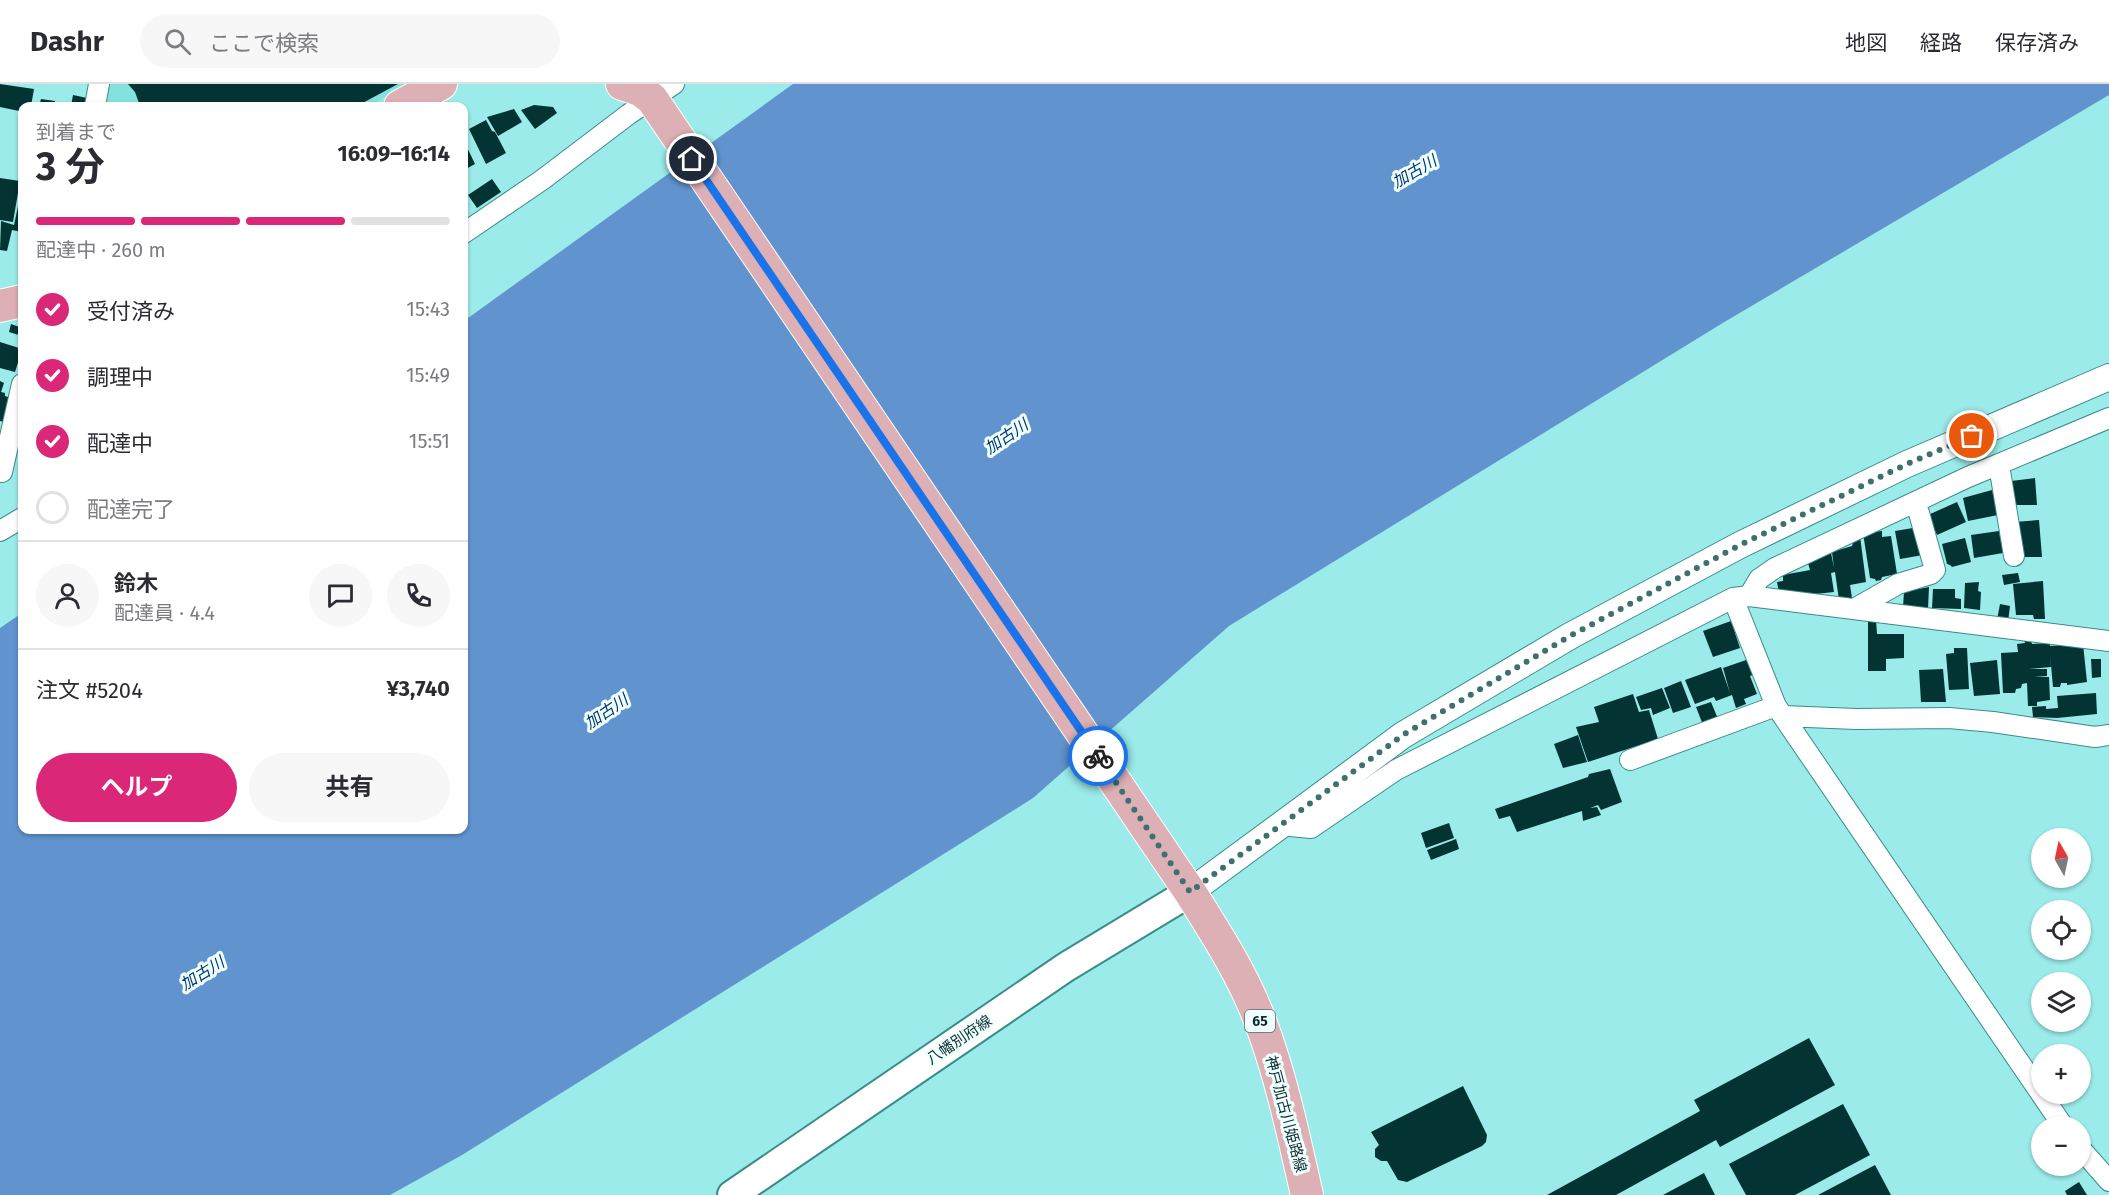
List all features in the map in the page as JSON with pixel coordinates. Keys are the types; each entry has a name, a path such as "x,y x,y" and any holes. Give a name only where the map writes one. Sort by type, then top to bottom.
{"main road":[{"path":"407,102 441,84"},
{"name":"神戸加古川姫路線","path":"650,93 1227,949 1262,1025 1286,1106 1306,1195"},
{"name":"八幡別府線","path":"732,1195 1066,967 1190,892"}],"street":[{"path":"95,102 99,84"},
{"path":"468,230 542,180 650,93"},
{"path":"1190,892 1403,735 1580,631 1740,545 1907,464 2109,377"},
{"path":"2,472 18,402"},
{"path":"1280,825 1311,828 1396,770 1741,597 1759,579 1775,568 1913,503 2109,418"},
{"path":"1999,465 2014,556"},
{"path":"1854,609 1886,590 1931,574 1935,570 1919,513 1913,503"},
{"path":"0,531 18,520"},
{"path":"1741,597 2109,641"},
{"path":"1741,597 1779,711 2056,1116"},
{"path":"1630,760 1779,711 1856,719 1949,718 2095,736 2109,735"},
{"path":"2091,1161 2109,1181"}],"shaded area":[{"path":"106,84 408,84 376,102 103,102"}],"water":[{"name":"加古川","path":"793,84 2109,84 2109,95 1726,321 1229,626 1033,798 462,1155 390,1195 0,1195 0,628 18,616 18,834 468,834 468,318"}],"building":[{"path":"0,84 34,89 32,102 18,102 18,111 0,107"},
{"path":"128,84 398,84 364,102 139,102 135,92"},
{"path":"73,95 87,98 86,102 72,102"},
{"path":"41,99 55,101 55,102 40,102"},
{"path":"534,105 553,107 557,113 535,129 521,110"},
{"path":"514,109 522,122 498,136 487,117"},
{"path":"486,120 506,153 486,164 469,129"},
{"path":"468,149 475,164 468,168"},
{"path":"0,178 18,181 13,222 0,220"},
{"path":"492,179 501,192 477,208 468,195"},
{"path":"18,206 18,231 12,230 7,251 0,250 1,221 14,225"},
{"path":"11,324 18,327 18,335 9,332"},
{"path":"0,342 18,348 18,362 15,372 0,368"},
{"path":"0,381 4,383 1,392 11,398 4,422 0,421"},
{"path":"2035,478 2037,505 2013,505 2011,481"},
{"path":"1992,490 1998,515 1968,521 1963,498"},
{"path":"1957,502 1966,522 1937,535 1928,515"},
{"path":"2039,520 2042,557 2021,557 2014,522"},
{"path":"1919,527 1923,555 1900,559 1895,531"},
{"path":"1882,531 1882,537 1891,536 1897,574 1882,577 1881,580 1876,581 1870,578 1863,533"},
{"path":"1999,531 2003,553 1974,558 1971,535"},
{"path":"1860,536 1866,582 1850,585 1852,598 1839,600 1835,572 1831,573 1834,592 1796,596 1779,593 1777,582 1783,581 1783,575 1810,570 1808,563 1831,553 1834,568 1832,552 1852,546 1853,543 1850,543 1849,537"},
{"path":"1965,538 1971,562 1952,567 1947,564 1942,544"},
{"path":"2018,573 2020,582 2004,585 2002,575"},
{"path":"2043,581 2045,619 2034,619 2033,615 2016,615 2013,584"},
{"path":"1979,582 1980,610 1964,608 1965,583"},
{"path":"1929,587 1928,609 1903,607 1904,592"},
{"path":"1933,589 1955,589 1955,598 1961,599 1961,609 1932,608"},
{"path":"2000,604 2010,606 2008,622 1997,620"},
{"path":"1868,620 1876,620 1877,634 1904,634 1904,658 1886,659 1886,671 1868,671"},
{"path":"1731,621 1740,648 1713,657 1703,631"},
{"path":"2024,640 2031,640 2032,644 2050,643 2050,646 2083,644 2087,682 2067,685 2067,683 2061,683 2060,687 2053,687 2050,654 2051,667 2029,669 2047,669 2047,676 2034,677 2049,677 2050,700 2037,702 2037,706 2028,706 2027,683 2016,689 2015,693 2003,693 2001,653 2018,652 2017,644 2025,643"},
{"path":"1954,648 1967,648 1969,689 1949,690 1946,654 1954,653"},
{"path":"1749,659 1755,674 1750,676 1757,694 1744,699 1746,704 1736,708 1732,695 1716,701 1714,697 1695,704 1685,680 1721,667 1730,693 1723,668"},
{"path":"2091,659 2101,659 2101,677 2092,678"},
{"path":"1997,660 2000,694 1974,696 1970,663"},
{"path":"1943,669 1946,702 1921,702 1919,670"},
{"path":"1681,681 1691,707 1673,713 1664,688"},
{"path":"1662,688 1670,708 1653,715 1651,708 1641,710 1636,697"},
{"path":"2096,693 2097,714 2057,718 2033,717 2032,707 2058,708 2057,696"},
{"path":"1633,694 1639,712 1649,710 1658,739 1588,762 1576,727 1599,722 1594,707"},
{"path":"1711,702 1718,719 1703,725 1696,707"},
{"path":"1578,735 1587,762 1563,768 1554,744"},
{"path":"1610,769 1622,802 1601,810 1598,805 1590,808 1597,807 1601,815 1583,821 1582,811 1517,832 1510,816 1499,819 1495,809 1588,777 1589,774"},
{"path":"1449,823 1454,838 1426,848 1421,833"},
{"path":"1456,839 1459,849 1431,860 1427,850"},
{"path":"1809,1038 1835,1085 1720,1147 1716,1140 1616,1195 1547,1195 1700,1111 1694,1100"},
{"path":"1463,1086 1487,1135 1486,1142 1407,1182 1398,1180 1387,1161 1381,1161 1375,1157 1375,1149 1379,1145 1371,1132"},
{"path":"1843,1104 1870,1155 1795,1195 1746,1195 1729,1164"},
{"path":"1875,1165 1891,1195 1818,1195"},
{"path":"1704,1173 1715,1195 1663,1195"},
{"path":"2079,1182 2087,1195 2067,1195 2065,1191"}],"way so far":[{"path":"1098,756 1190,892 1403,735 1570,636 1740,545 1907,464 1972,436"}],"route":[{"path":"692,159 1098,756"}]}
